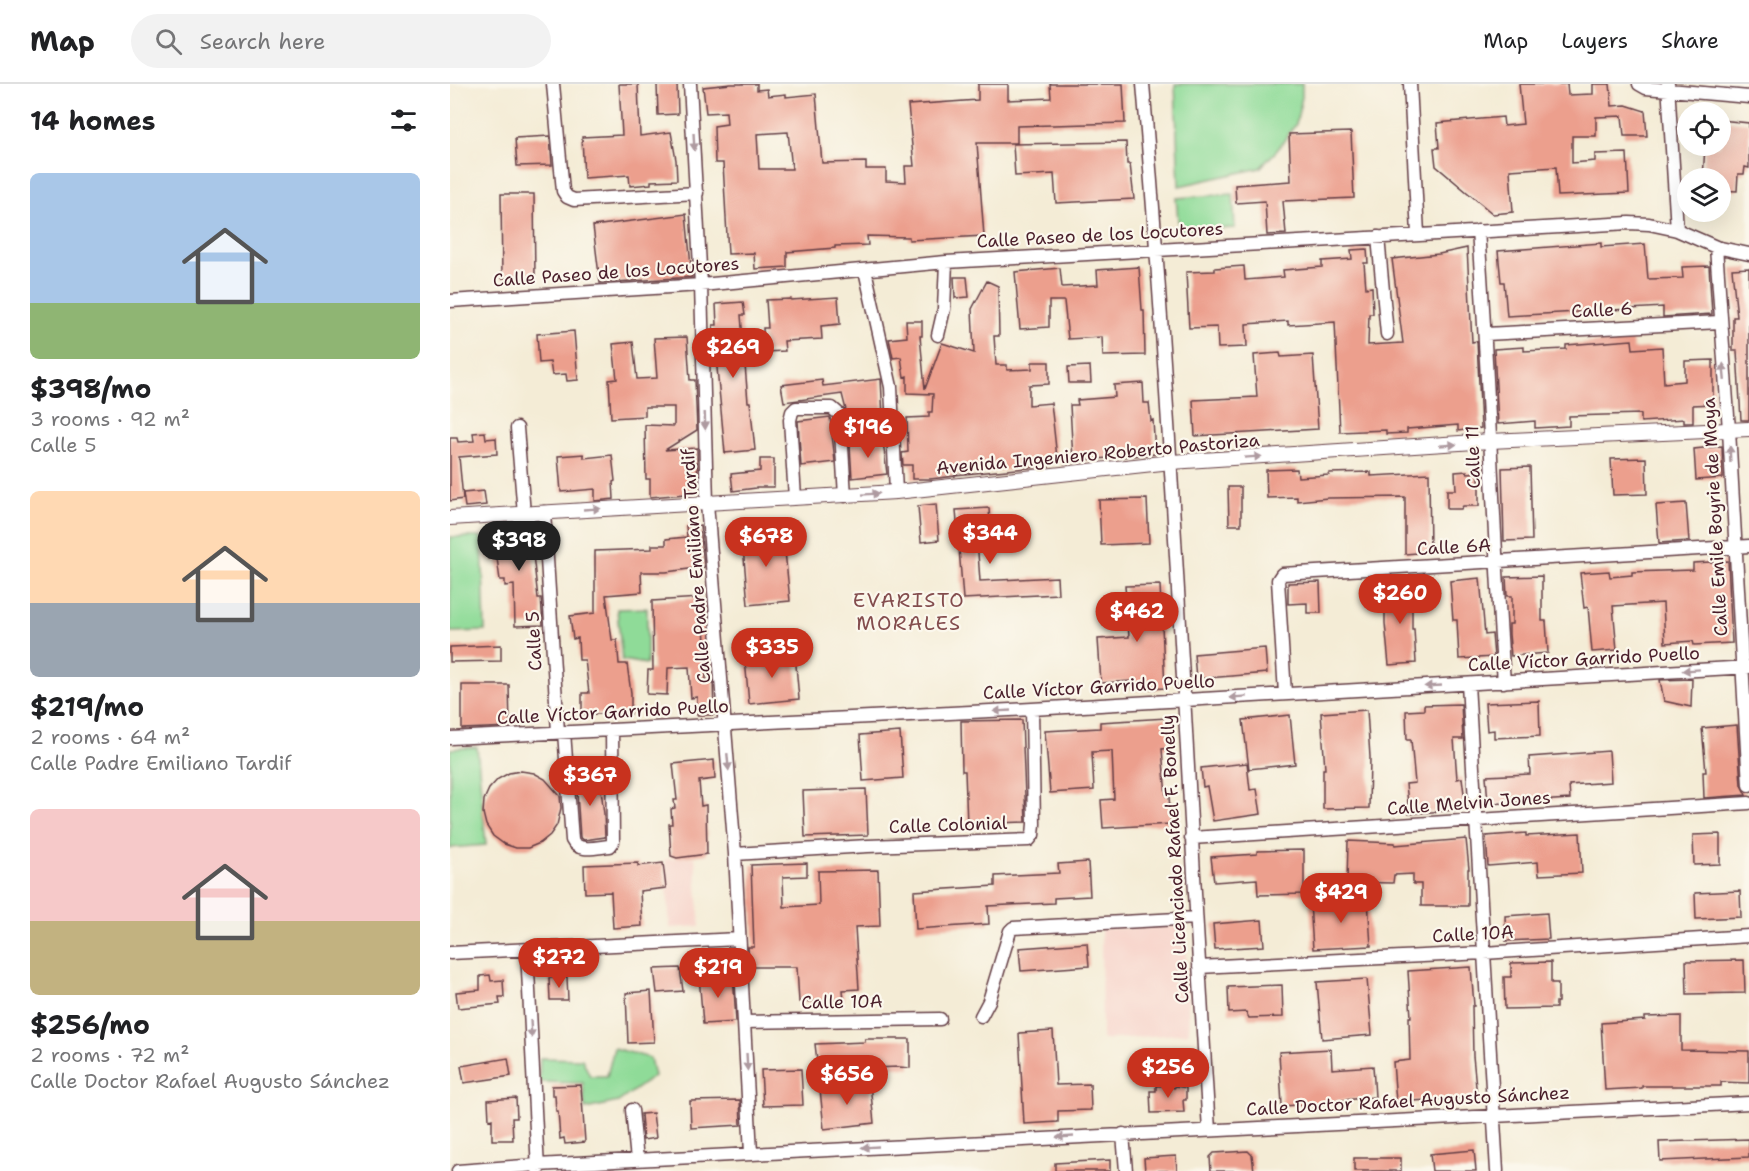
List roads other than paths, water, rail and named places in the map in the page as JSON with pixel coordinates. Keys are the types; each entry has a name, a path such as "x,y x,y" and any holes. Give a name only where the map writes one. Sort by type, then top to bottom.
{"street":[{"path":"553,84 563,191 567,197 574,200 697,193"},
{"name":"Calle Padre Emiliano Tardif","path":"690,84 697,193 707,503 735,854 751,1154"},
{"name":"Calle Licenciado Rafael F. Bonelly","path":"1143,84 1171,462 1209,1130"},
{"path":"1410,84 1418,234"},
{"path":"1639,84 1646,88 1668,87 1749,97"},
{"path":"1668,87 1677,230"},
{"name":"Calle Paseo de los Locutores","path":"450,302 700,285 946,262 1629,223 1649,224 1677,230 1716,247 1749,254"},
{"name":"Calle 11","path":"1478,231 1486,334 1503,682"},
{"path":"1378,237 1387,334"},
{"name":"Calle Emile Boyrie de Moya","path":"1716,247 1745,667 1749,785"},
{"path":"938,334 944,309 946,262"},
{"path":"865,270 891,387 896,492"},
{"name":"Calle 6","path":"1486,334 1720,322"},
{"path":"795,498 790,420 796,408 832,408 840,415 845,496"},
{"path":"518,428 524,513"},
{"name":"Avenida Ingeniero Roberto Pastoriza","path":"450,519 896,492 1171,462 1490,441 1749,429"},
{"name":"Calle 5","path":"544,512 572,840 579,848 610,846 613,842 612,730"},
{"name":"Calle 6A","path":"1285,694 1278,580 1282,574 1749,546"},
{"name":"Calle Víctor Garrido Puello","path":"450,738 1032,709 1745,667"},
{"path":"1468,684 1497,1171"},
{"name":"Calle Colonial","path":"735,854 1029,840 1034,834 1032,709"},
{"name":"Calle Melvin Jones","path":"1191,838 1749,803"},
{"path":"981,1016 989,1001 1010,931 1013,928 1197,918"},
{"name":"Calle 10A","path":"1199,967 1484,953 1749,936"},
{"path":"450,953 739,939"},
{"path":"527,950 538,1168"},
{"name":"Calle 10A","path":"745,1022 940,1019"},
{"name":"Calle Doctor Rafael Augusto Sánchez","path":"458,1171 1749,1102"},
{"path":"632,1110 637,1160"},
{"path":"1124,1134 1125,1171"}],"district":[{"name":"EVARISTO MORALES","path":"909,612"}]}
